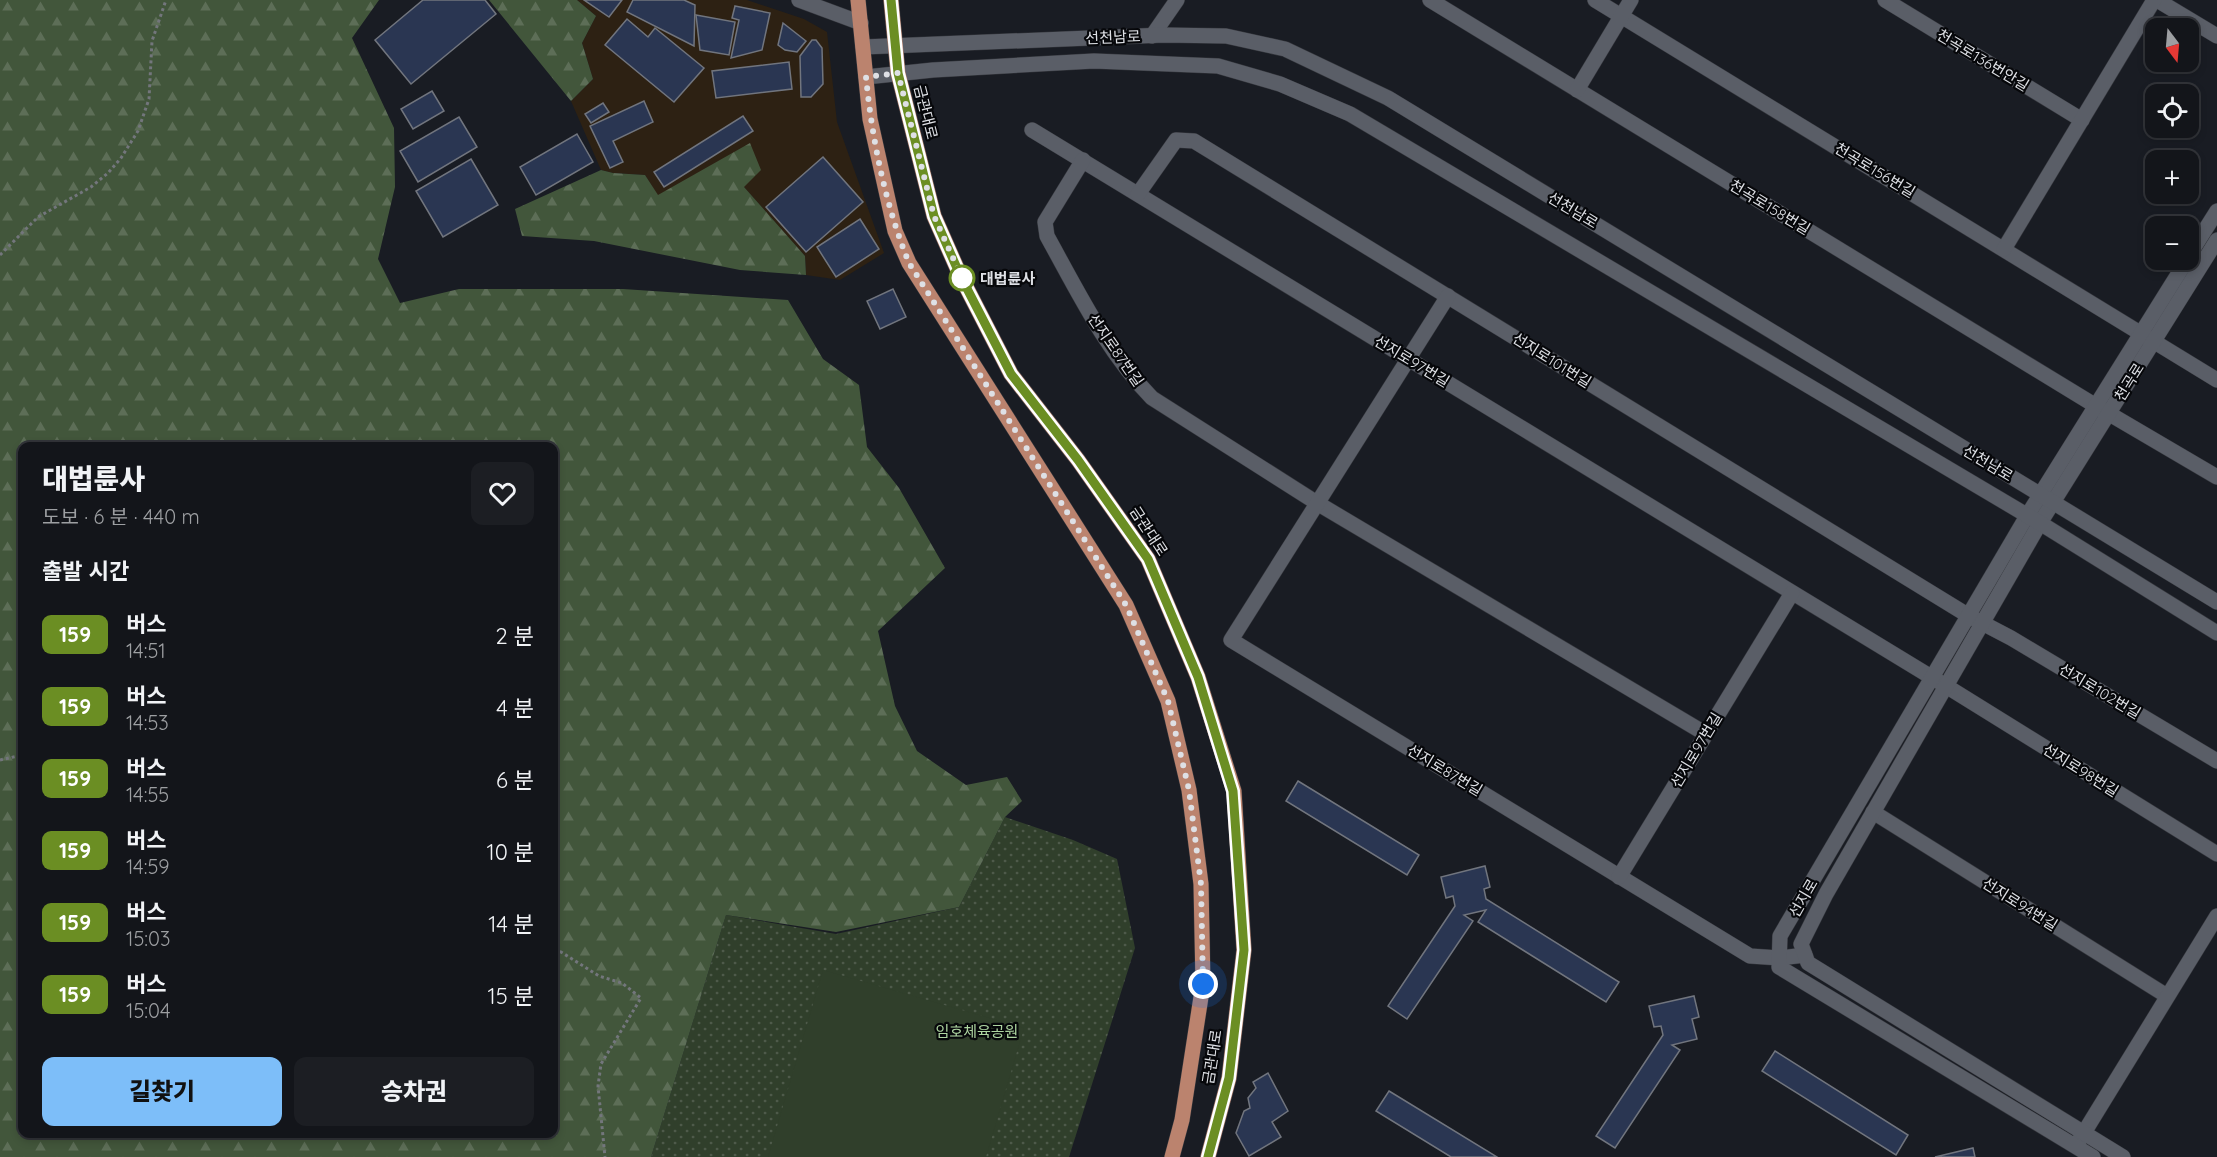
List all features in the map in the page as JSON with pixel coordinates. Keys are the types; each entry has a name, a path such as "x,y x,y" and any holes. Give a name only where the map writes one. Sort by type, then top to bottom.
{"main road":[{"name":"금관대로","path":"858,0 870,119 896,231 909,263 1126,605 1168,701 1189,790 1201,884 1203,984 1182,1120 1172,1157"},
{"name":"금관대로","path":"891,0 898,73 934,216 960,275 1011,374 1078,460 1148,559 1198,677 1233,791 1244,950 1229,1078 1208,1157"}],"street":[{"path":"799,0 861,22"},
{"path":"1152,36 1177,0"},
{"name":"천곡로158번길","path":"1430,0 2217,477"},
{"name":"천곡로156번길","path":"1595,0 2217,380"},
{"path":"1578,90 1631,0"},
{"name":"천곡로136번안길","path":"1885,0 2082,120"},
{"path":"2004,249 2155,0 2217,36"},
{"name":"선천남로","path":"863,47 1152,36 1226,36 1285,50 1388,98 2217,602"},
{"name":"선천남로","path":"866,77 1094,61 1218,66 1280,84 1350,114 2033,520 2217,633"},
{"name":"선지로97번길","path":"1032,129 1946,686"},
{"name":"선지로101번길","path":"1138,194 1176,140 1194,141 1975,620"},
{"name":"선지로87번길","path":"1083,160 1045,222 1047,236 1094,321 1132,378 1152,398 1317,503 1706,734"},
{"name":"천곡로","path":"2199,240 2217,211"},
{"name":"천곡로","path":"2033,520 2148,337 2217,240"},
{"name":"천곡로","path":"2148,337 2182,270"},
{"name":"선지로87번길","path":"1448,297 1231,640 1750,956 1779,958 1805,955"},
{"name":"선지로","path":"1805,955 1801,944 1826,894 1946,686 1975,620 2033,520"},
{"name":"선지로97번길","path":"1619,877 1792,593"},
{"name":"선지로","path":"1779,958 1780,936 1932,678 1975,620"},
{"name":"선지로102번길","path":"1975,620 2011,638 2217,761"},
{"name":"선지로98번길","path":"1946,686 2217,854"},
{"name":"선지로94번길","path":"1873,812 2167,996"},
{"path":"2079,1139 2217,916"},
{"path":"1805,955 1808,963 2079,1139 2093,1157"},
{"path":"1779,958 1779,967 2079,1139 2123,1157"}],"path":[{"path":"0,255 38,217 91,186 108,173 121,158 138,131 146,112 151,88 152,41 166,0"},
{"path":"0,760 18,756"},
{"path":"558,952 570,957 599,976 622,983 641,998 601,1064 598,1086 606,1157"}],"shaded area":[{"path":"577,0 747,0 804,19 827,32 837,122 884,253 840,280 806,275 805,256 743,186 658,196 645,175 601,170 571,101 593,79 582,43 596,16"}],"green space":[{"path":"0,0 379,0 352,38 394,128 395,187 378,259 400,303 459,289 623,289 788,300 823,359 859,385 867,447 899,488 945,568 878,631 895,706 917,751 966,785 1007,777 1022,801 1005,817 959,907 836,932 726,915 651,1157 0,1157"},
{"path":"489,0 577,0 596,16 582,43 593,79 571,101"},
{"path":"750,143 761,170 744,187 805,256 806,275 740,270 594,241 522,236 515,209 601,170 645,175 658,195"},
{"name":"임호체육공원","path":"1005,817 1073,840 1117,859 1135,948 1069,1157 651,1157 726,915 836,934 959,907"},
{"path":"823,970 1024,1028 986,1157 768,1157"}],"building":[{"path":"423,0 485,0 496,14 411,84 375,40"},
{"path":"584,0 622,0 609,17"},
{"path":"633,0 684,0 695,5 694,46 627,12"},
{"path":"735,6 770,13 762,50 731,58 739,20 732,18"},
{"path":"696,15 735,22 729,55 700,50"},
{"path":"627,19 648,37 655,28 704,68 674,102 605,45"},
{"path":"783,23 806,41 797,52 785,50 778,45"},
{"path":"812,40 816,40 822,48 823,84 811,97 801,97 800,56"},
{"path":"789,62 792,89 716,98 712,71"},
{"path":"432,91 444,111 413,129 401,109"},
{"path":"644,101 653,122 613,141 623,162 610,168 590,126"},
{"path":"603,103 609,112 591,123 585,114"},
{"path":"743,116 753,131 664,187 654,172"},
{"path":"459,117 477,147 418,182 400,151"},
{"path":"577,134 593,162 536,195 520,167"},
{"path":"823,157 863,202 806,252 766,207"},
{"path":"471,159 498,205 443,237 416,191"},
{"path":"860,219 879,249 836,277 817,247"},
{"path":"893,289 906,317 880,329 867,301"},
{"path":"1298,781 1419,855 1407,875 1286,801"},
{"path":"1485,866 1490,887 1484,889 1486,899 1619,982 1606,1002 1478,922 1486,910 1464,915 1473,921 1407,1019 1388,1006 1455,906 1453,896 1446,898 1441,877"},
{"path":"1694,996 1699,1017 1692,1019 1697,1039 1672,1045 1680,1050 1615,1148 1596,1136 1663,1035 1661,1026 1654,1027 1649,1006"},
{"path":"1775,1051 1908,1135 1896,1155 1762,1071"},
{"path":"1268,1073 1288,1111 1272,1122 1281,1137 1249,1156 1236,1133 1244,1111 1250,1108 1248,1098 1256,1088 1253,1082"},
{"path":"1389,1091 1497,1157 1451,1157 1376,1111"},
{"path":"1973,1148 1975,1157 1935,1157"}],"bus line":[{"name":"159","path":"891,0 898,73 934,216 960,275 1011,374 1078,460 1148,559 1198,677 1233,791 1244,950 1229,1078 1208,1157"}],"place":[{"name":"대법륜사","path":"962,278"}],"route":[{"path":"962,278 934,216 898,73 866,77 870,119 890,208 896,231 909,263 1126,605 1168,701 1189,790 1201,884 1203,984"}]}
